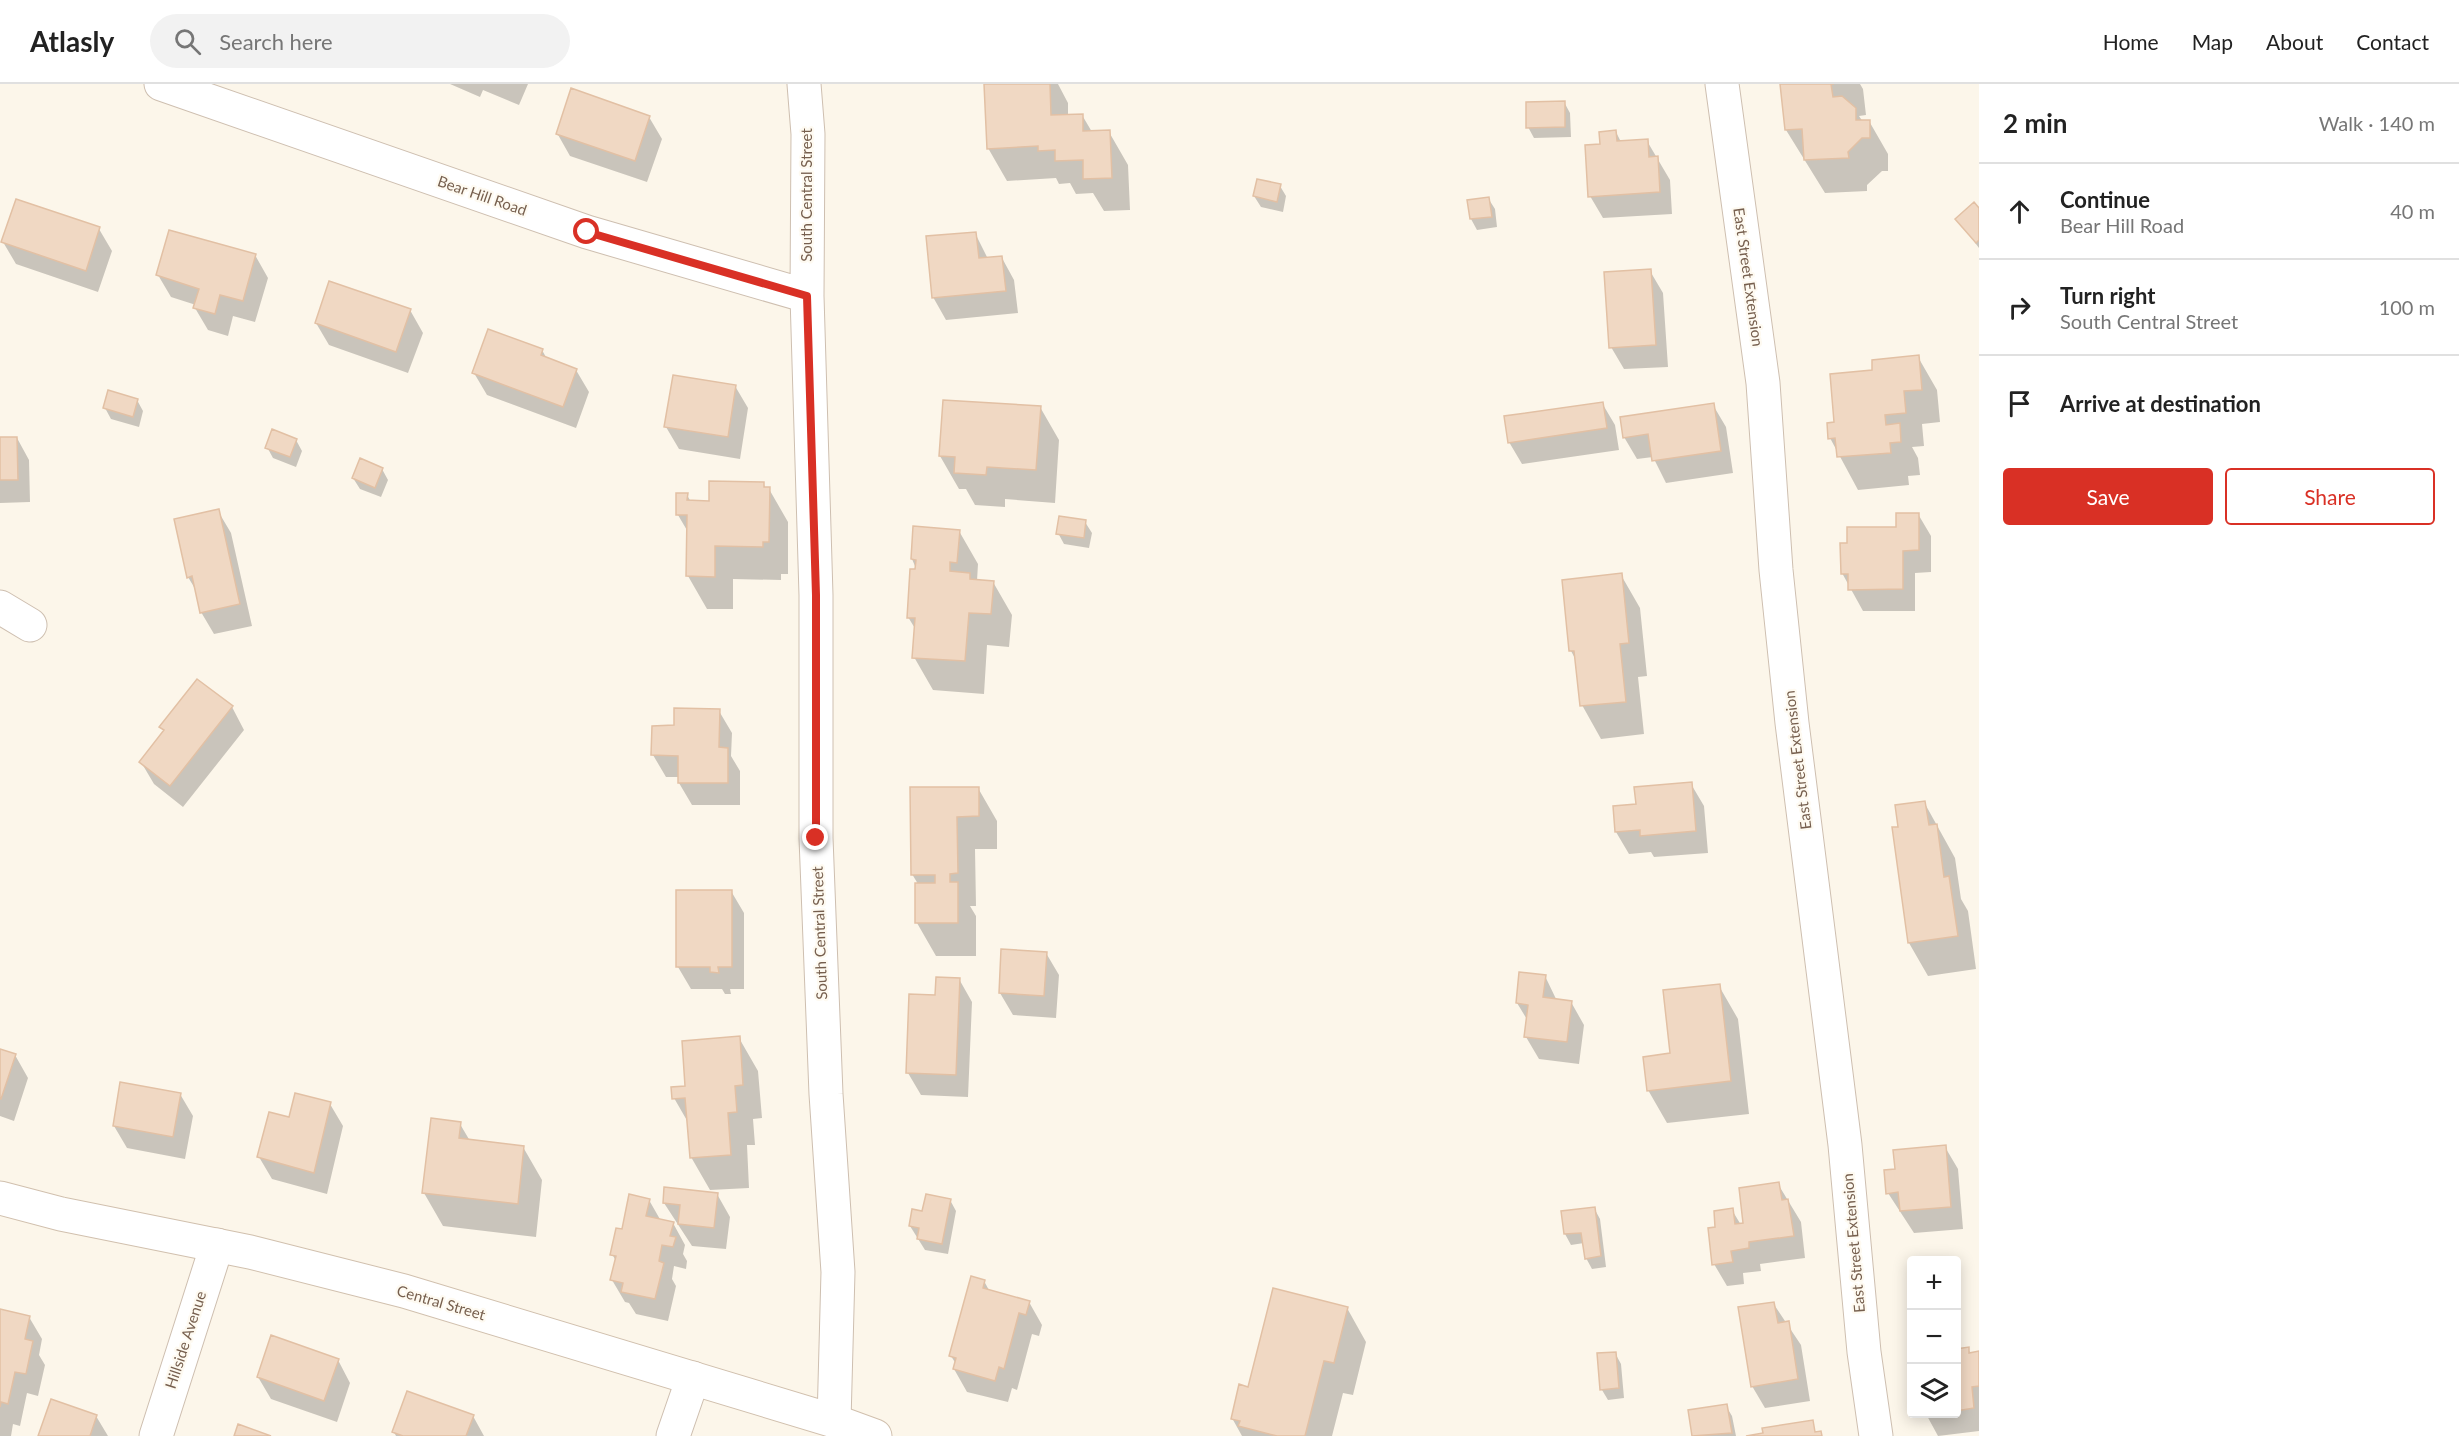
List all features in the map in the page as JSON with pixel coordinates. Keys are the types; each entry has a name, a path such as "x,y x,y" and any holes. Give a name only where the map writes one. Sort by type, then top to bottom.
{"street":[{"name":"Bear Hill Road","path":"161,84 587,232 807,296"},
{"name":"South Central Street","path":"804,84 808,134 807,296 816,595 816,838 826,1094 838,1272 834,1421"},
{"name":"East Street Extension","path":"1722,84 1762,383 1776,570 1791,712 1843,1133 1864,1352 1876,1436"},
{"path":"0,607 30,625"},
{"name":"Central Street","path":"0,1198 61,1214 217,1245 405,1291 834,1421 875,1436"},
{"name":"Hillside Avenue","path":"156,1436 217,1245"},
{"path":"673,1436 693,1378"}],"building":[{"path":"984,84 1050,84 1051,115 1083,114 1083,131 1110,130 1112,178 1083,179 1083,160 1055,161 1055,150 1038,151 1038,146 987,149"},
{"path":"1780,84 1831,84 1833,97 1842,96 1856,108 1856,120 1870,120 1870,138 1862,138 1848,152 1849,158 1804,160 1802,129 1785,130"},
{"path":"571,88 650,116 635,161 556,134"},
{"path":"1565,101 1565,127 1526,128 1526,102"},
{"path":"1616,130 1617,141 1648,139 1649,157 1658,156 1660,192 1588,197 1585,145 1600,144 1599,132"},
{"path":"1257,179 1281,184 1277,202 1253,196"},
{"path":"1489,197 1492,217 1470,219 1467,200"},
{"path":"16,199 100,227 86,271 1,242"},
{"path":"1974,202 1979,208 1979,240 1976,243 1955,219"},
{"path":"169,230 256,254 243,301 220,295 215,314 193,308 199,289 156,275"},
{"path":"976,232 979,258 1002,256 1006,291 932,298 926,236"},
{"path":"1651,269 1656,345 1609,348 1604,272"},
{"path":"329,281 411,309 396,352 315,323"},
{"path":"488,329 543,349 541,355 577,369 563,407 472,373"},
{"path":"1919,355 1922,390 1904,391 1906,413 1885,415 1886,425 1900,423 1901,442 1890,443 1891,453 1837,457 1835,438 1828,439 1827,423 1834,422 1830,374 1872,370 1872,360"},
{"path":"673,375 736,385 728,437 664,427"},
{"path":"108,390 138,399 133,417 103,408"},
{"path":"943,400 1041,406 1036,470 987,467 986,475 954,473 955,457 939,456"},
{"path":"1603,402 1607,428 1508,443 1504,416"},
{"path":"1714,403 1721,451 1652,461 1648,434 1623,438 1620,417"},
{"path":"272,429 297,439 290,457 265,448"},
{"path":"0,437 17,437 18,480 0,480"},
{"path":"360,458 383,468 375,488 352,478"},
{"path":"709,481 764,482 764,487 770,487 769,542 763,542 763,547 715,546 715,577 686,576 687,515 676,515 676,493 688,493 687,500 709,501"},
{"path":"219,509 240,604 200,613 192,576 187,578 174,519"},
{"path":"1896,513 1919,513 1919,550 1903,551 1903,589 1848,590 1848,574 1841,574 1840,543 1847,543 1847,527 1896,527"},
{"path":"1059,516 1086,520 1084,538 1056,534"},
{"path":"913,526 960,530 957,563 950,562 950,571 970,573 970,579 994,581 991,614 969,613 965,661 912,658 915,618 907,618 910,569 915,569 916,560 911,559"},
{"path":"1622,573 1629,643 1620,644 1626,702 1580,706 1574,651 1569,651 1562,580"},
{"path":"197,679 233,706 170,786 139,762 164,730 159,727"},
{"path":"674,708 720,709 719,747 728,748 728,783 678,783 678,756 651,755 652,726 674,725"},
{"path":"1692,782 1696,831 1640,836 1640,830 1615,832 1613,806 1636,804 1634,787"},
{"path":"910,787 979,787 979,816 957,817 958,873 950,874 950,882 958,882 958,923 915,923 915,883 935,883 935,875 911,875"},
{"path":"1925,801 1929,825 1937,824 1944,877 1949,876 1958,936 1908,943 1892,827 1898,827 1895,805"},
{"path":"676,890 732,890 732,967 718,967 719,973 710,972 710,967 676,967"},
{"path":"1001,949 1047,952 1044,996 999,993"},
{"path":"1519,972 1546,975 1543,997 1572,1001 1567,1042 1524,1037 1528,1005 1516,1003"},
{"path":"936,977 960,978 956,1075 906,1073 909,994 935,995"},
{"path":"1720,984 1731,1081 1647,1091 1643,1057 1670,1053 1663,990"},
{"path":"740,1036 743,1085 735,1086 737,1112 728,1113 731,1155 690,1158 685,1098 672,1099 671,1087 685,1086 682,1041"},
{"path":"0,1049 16,1054 1,1099 0,1099"},
{"path":"120,1082 181,1093 173,1137 113,1126"},
{"path":"295,1093 331,1102 314,1173 257,1157 269,1112 289,1117"},
{"path":"431,1118 461,1122 459,1138 524,1146 518,1204 422,1193"},
{"path":"1946,1145 1951,1207 1900,1211 1898,1192 1886,1194 1884,1170 1895,1169 1893,1150"},
{"path":"1779,1182 1782,1200 1788,1199 1794,1236 1749,1242 1749,1248 1731,1251 1733,1262 1712,1265 1708,1228 1715,1227 1714,1211 1733,1208 1735,1224 1743,1223 1739,1188"},
{"path":"664,1187 718,1193 714,1228 678,1224 680,1205 663,1203"},
{"path":"629,1194 650,1199 646,1216 674,1222 670,1236 676,1237 673,1247 662,1245 659,1261 664,1263 655,1299 621,1292 623,1283 610,1280 616,1256 610,1255 616,1228 622,1229"},
{"path":"926,1194 951,1199 942,1244 917,1239 919,1228 909,1226 912,1209 922,1211"},
{"path":"1595,1207 1601,1256 1585,1259 1581,1233 1564,1234 1561,1211"},
{"path":"971,1276 985,1280 983,1288 1030,1301 1026,1315 1019,1313 1004,1369 999,1367 995,1381 953,1369 956,1358 949,1356"},
{"path":"1273,1288 1348,1307 1334,1363 1324,1361 1305,1436 1277,1436 1238,1426 1240,1421 1231,1419 1239,1384 1248,1387"},
{"path":"1774,1302 1778,1323 1789,1321 1798,1379 1751,1387 1738,1307"},
{"path":"0,1309 30,1316 25,1339 33,1341 26,1374 15,1372 8,1404 1,1402 0,1407"},
{"path":"271,1335 339,1359 324,1401 257,1377"},
{"path":"1969,1347 1969,1353 1979,1351 1979,1386 1972,1387 1974,1408 1961,1410 1961,1364 1961,1348"},
{"path":"1616,1352 1619,1388 1600,1390 1597,1353"},
{"path":"407,1391 474,1415 466,1436 403,1436 392,1432"},
{"path":"51,1399 97,1415 90,1436 38,1436"},
{"path":"1727,1404 1732,1433 1692,1436 1688,1410"},
{"path":"1813,1420 1815,1432 1821,1431 1822,1436 1746,1436 1763,1433 1762,1428"},
{"path":"238,1424 271,1436 234,1436"}],"route":[{"path":"587,232 807,296 816,595 816,838"}]}
